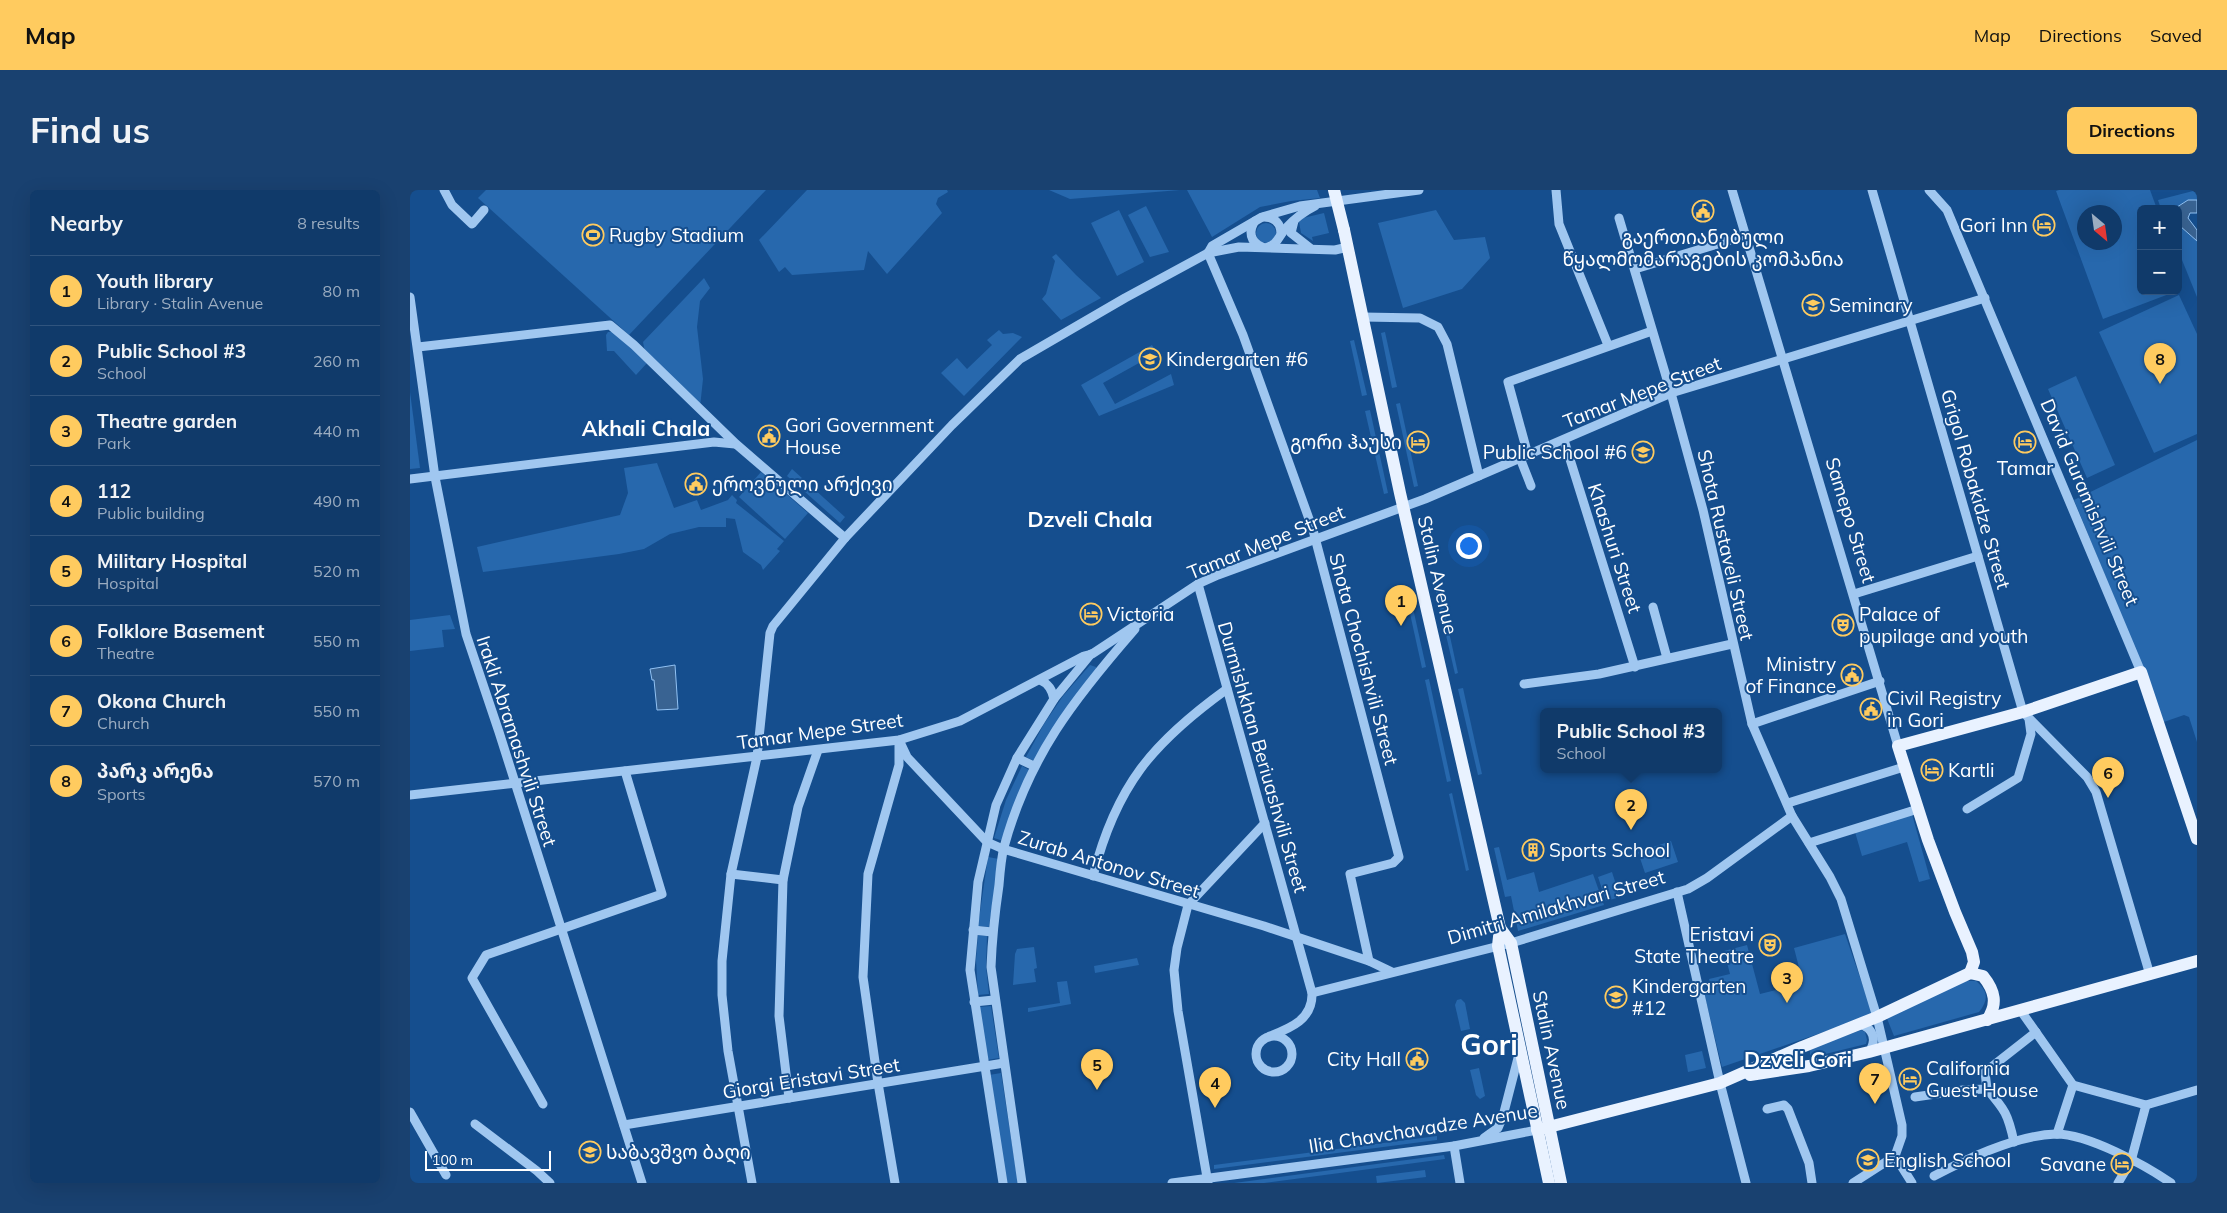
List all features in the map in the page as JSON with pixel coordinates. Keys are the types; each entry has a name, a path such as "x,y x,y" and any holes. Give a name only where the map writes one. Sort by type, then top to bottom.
{"main road":[{"name":"Stalin Avenue","path":"1334,190 1348,247 1403,506 1500,928 1498,946 1519,1051 1561,1183"},
{"path":"1898,746 2026,715 2141,672"},
{"name":"David Guramishvili Street","path":"2141,672 2197,839"},
{"name":"Samepo Street","path":"1898,746 1918,809 1955,912 1972,952 1974,962 1970,973"},
{"name":"Stalin Avenue","path":"1500,928 1511,943 1543,1129 1549,1183"},
{"name":"Ilia Chavchavadze Avenue","path":"1733,1078 1809,1066 1869,1052 2197,961"},
{"path":"1970,973 1982,976 1993,992 1994,1008 1987,1020"},
{"name":"Ilia Chavchavadze Avenue","path":"1543,1129 1720,1083 1876,1017 1970,973"}],"street":[{"path":"444,190 452,205 472,224 484,210"},
{"path":"1208,253 1212,246 1259,218 1300,206 1419,190"},
{"path":"1556,190 1558,224 1608,345"},
{"name":"Samepo Street","path":"1732,190 1744,236 1854,594 1898,746"},
{"name":"Grigol Robakidze Street","path":"1872,190 2026,715 2087,778 2096,792 2150,975"},
{"name":"David Guramishvili Street","path":"1929,190 1947,210 2141,672"},
{"path":"1312,249 1284,230 1272,218 1259,218 1251,227 1250,232 1254,242 1265,247 1276,243 1284,230 1291,226 1296,217 1319,204"},
{"name":"Shota Rustaveli Street","path":"1619,218 1672,394 1703,510 1732,644 1752,724 1788,803 1792,816 1830,876 1840,899 1876,1017 1902,1125 1902,1136 1895,1156"},
{"path":"1635,268 1744,236"},
{"path":"752,1183 728,1050 722,995 722,961 730,874 757,757 771,630 845,538 952,425 1020,359 1144,287 1208,253 1239,246 1335,250 1348,247"},
{"name":"Shota Chochishvili Street","path":"1208,253 1254,362 1315,539 1399,857 1393,863 1350,874 1369,961"},
{"name":"Irakli Abramashvili Street","path":"410,297 435,477 466,634 642,1183"},
{"name":"Tamar Mepe Street","path":"410,795 899,740 960,721 1084,656 1092,654 1198,584 1425,499 1672,394 1782,358 1985,298"},
{"path":"1363,317 1420,318 1438,327 1447,344 1479,476"},
{"path":"418,347 610,325 634,345 736,444 845,538"},
{"path":"1531,486 1508,382 1652,331"},
{"path":"714,442 717,436 716,424"},
{"name":"Khashuri Street","path":"1564,440 1636,667"},
{"path":"410,479 714,442 736,444"},
{"path":"1854,594 1978,556"},
{"name":"Durmishkhan Beriuashvili Street","path":"1198,584 1297,938"},
{"path":"1653,607 1667,658"},
{"path":"1022,1183 994,1000 991,968 992,932 1003,849 1017,806 1034,766 1072,705 1144,619"},
{"path":"1524,684 1636,667 1667,658 1732,644"},
{"path":"1003,1183 970,970 978,882 996,805 1017,758 1054,699 1092,654 1097,656 1102,662 1102,667"},
{"path":"1040,680 1052,690 1054,699"},
{"path":"1752,724 1880,682"},
{"path":"1094,876 1101,847 1111,819 1125,792 1141,768 1181,724 1227,689"},
{"path":"1967,809 2018,778 2031,734 2026,715"},
{"path":"895,1183 863,977 868,874 899,765 899,740"},
{"name":"Zurab Antonov Street","path":"899,740 906,757 987,842 1003,849 1264,926 1369,961 1392,972"},
{"path":"790,1098 779,1016 783,880 798,808 818,750"},
{"path":"1017,758 1034,766"},
{"path":"1788,803 1904,767"},
{"path":"543,1104 472,978 486,956 662,894 625,771"},
{"path":"1810,845 1918,809"},
{"name":"Dimitri Amilakhvari Street","path":"1312,993 1511,943 1688,889 1792,816"},
{"path":"1208,1181 1178,1011 1174,970 1177,948 1188,905 1265,823"},
{"path":"730,874 783,880"},
{"path":"1677,892 1720,1083 1746,1183"},
{"path":"973,930 992,932"},
{"path":"1289,1029 1287,1041 1292,1052 1290,1064 1280,1071 1269,1072 1259,1065 1256,1054 1260,1042 1289,1029 1304,1017 1311,1008 1312,993 1297,938"},
{"path":"974,1002 994,1000"},
{"path":"2022,1011 2073,1085 2146,1105 2197,1090"},
{"path":"1860,1024 1867,1026 1874,1039 1869,1052"},
{"path":"2014,1142 2009,1118 2004,1108 1987,1089 1985,1072 2036,1032"},
{"path":"1270,1036 1287,1041"},
{"path":"1480,1141 1498,1128 1504,1116 1519,1051"},
{"name":"Giorgi Eristavi Street","path":"624,1125 1004,1062"},
{"path":"2057,1134 2073,1085"},
{"path":"1915,1097 1963,1090 1987,1089"},
{"path":"1767,1109 1784,1105 1788,1109 1809,1163 1812,1183"},
{"path":"2118,1183 2131,1161 2146,1105"},
{"path":"410,1112 446,1175"},
{"path":"475,1124 550,1183"},
{"name":"Ilia Chavchavadze Avenue","path":"1172,1183 1208,1181 1454,1146 1543,1129"},
{"path":"1934,1176 1963,1161 2014,1142 2057,1134 2090,1141 2115,1151 2171,1183"},
{"path":"1454,1146 1460,1183"},
{"path":"1853,1183 1895,1156 1912,1183"}],"shaded area":[{"path":"486,190 766,190 629,335 478,198"},
{"path":"807,190 947,190 948,192 938,198 936,204 942,213 887,274 868,251 864,270 792,275 785,267 779,272 759,240"},
{"path":"1049,190 1180,190 1070,199"},
{"path":"1187,190 1317,190 1320,198 1260,207 1212,237"},
{"path":"2150,190 2156,205 2137,205 2137,295 2166,295 2103,319 2078,250 2122,250 2122,205 2077,205 2077,248 2056,191"},
{"path":"2197,190 2197,200 2188,200 2180,205 2160,205 2158,200"},
{"path":"2188,200 2197,200 2197,213 2190,213 2188,218 2197,230 2197,241 2182,228 2182,205 2180,205"},
{"path":"1146,206 1169,252 1150,257 1128,215"},
{"path":"1119,210 1144,262 1117,276 1091,223"},
{"path":"1436,210 1454,240 1485,237 1490,258 1462,289 1403,308 1378,223"},
{"path":"1324,213 1329,233 1312,237 1313,241 1301,233 1299,222 1303,218"},
{"path":"1262,223 1270,223 1276,229 1276,237 1270,243 1262,243 1256,237 1256,229"},
{"path":"2182,227 2197,241 2197,297 2182,260"},
{"path":"1056,254 1101,298 1061,320 1042,299 1046,294 1055,261 1052,257"},
{"path":"704,278 710,288 700,301 697,327 703,379 700,407 645,352 643,342"},
{"path":"2179,295 2197,334 2197,434 2154,453 2099,332"},
{"path":"999,330 1003,334 1013,333 1022,337 964,396 941,373 957,358 967,369 992,345 987,340"},
{"path":"608,332 616,332 647,363 636,375 614,351 607,351 606,335"},
{"path":"1385,332 1397,387 1392,388 1381,333"},
{"path":"1354,340 1367,395 1362,396 1350,341"},
{"path":"1152,345 1157,353 1103,383 1115,404 1171,374 1174,385 1099,416 1081,385"},
{"path":"2076,376 2115,465 2087,478 2048,389"},
{"path":"410,392 420,468 410,469"},
{"path":"1400,403 1418,486 1414,487 1396,404"},
{"path":"1370,410 1388,493 1384,494 1365,411"},
{"path":"2197,440 2197,742 2189,717 2184,715 2161,723 2143,668 2074,500"},
{"path":"657,463 674,508 697,500 701,510 728,500 732,495 737,500 736,503 784,541 777,549 780,551 763,570 761,565 743,552 735,519 726,518 726,527 699,527 670,534 644,549 483,572 477,547 620,515 628,493 624,468"},
{"path":"792,469 845,517 840,523 787,476"},
{"path":"761,472 808,513 785,539 739,497"},
{"path":"1440,591 1458,673 1455,674 1436,592"},
{"path":"1411,599 1426,667 1422,668 1407,600"},
{"path":"450,615 455,629 442,630 444,647 410,651 410,620"},
{"path":"675,665 678,709 657,710 654,680 652,680 650,669"},
{"path":"1090,665 1096,667 1096,671 1034,761 1026,757 1044,724 1063,696"},
{"path":"1429,679 1451,781 1447,782 1425,680"},
{"path":"1463,688 1482,774 1478,775 1458,689"},
{"path":"1022,766 1031,771 1003,841 994,838 1006,800"},
{"path":"1452,793 1469,870 1466,871 1449,794"},
{"path":"1912,814 1930,879 1919,882 1907,842 1862,856 1855,832"},
{"path":"1671,841 1678,862 1645,873 1638,852"},
{"path":"1499,847 1507,880 1534,872 1539,892 1593,874 1604,905 1518,931 1511,896 1505,897 1494,848"},
{"path":"988,857 999,859 989,927 978,926"},
{"path":"1612,872 1620,897 1606,901 1598,877"},
{"path":"1845,934 1873,1015 1722,1067 1703,989 1711,987 1709,979 1730,974 1724,951 1747,945 1760,994 1803,983 1794,948"},
{"path":"978,935 987,936 986,967 989,994 978,995 976,960"},
{"path":"1034,947 1037,968 1034,969 1036,982 1013,985 1017,949"},
{"path":"1137,958 1139,965 1095,973 1094,966"},
{"path":"1067,981 1071,1004 1028,1012 1028,1008 1060,1003 1057,982"},
{"path":"1966,981 1976,981 1985,992 1986,1000 1979,1012 1894,1036 1886,1016"},
{"path":"1461,999 1465,1003 1470,1029 1461,1031 1455,1005 1457,1000"},
{"path":"991,1006 999,1058 987,1060 979,1007"},
{"path":"1861,1030 1865,1032 1866,1044 1813,1057 1810,1055 1810,1049"},
{"path":"1702,1051 1706,1068 1688,1072 1685,1055"},
{"path":"1479,1068 1485,1096 1480,1099 1476,1095 1470,1070"},
{"path":"1001,1073 1018,1183 1006,1183 989,1075"},
{"path":"1437,1136 1437,1140 1214,1169 1214,1165"},
{"path":"1444,1155 1445,1159 1264,1183 1234,1183"},
{"path":"1425,1170 1426,1177 1377,1183 1376,1176"}],"place":[{"name":"გაერთიანებული წყალმომარაგების კომპანია","path":"1703,211"},
{"name":"Gori Inn","path":"2044,225"},
{"name":"Rugby Stadium","path":"593,235"},
{"name":"Seminary","path":"1813,305"},
{"name":"Kindergarten #6","path":"1150,359"},
{"name":"პარკ არენა","path":"2160,384"},
{"name":"Gori Government House","path":"769,436"},
{"name":"გორი ჰაუსი","path":"1418,442"},
{"name":"Tamar","path":"2025,442"},
{"name":"Public School #6","path":"1643,452"},
{"name":"ეროვნული არქივი","path":"696,484"},
{"name":"Victoria","path":"1091,614"},
{"name":"Palace of pupilage and youth","path":"1843,625"},
{"name":"Youth library","path":"1401,626"},
{"name":"Ministry of Finance","path":"1852,675"},
{"name":"Civil Registry in Gori","path":"1871,709"},
{"name":"Kartli","path":"1932,770"},
{"name":"Folklore Basement","path":"2108,798"},
{"name":"Public School #3","path":"1631,830"},
{"name":"Sports School","path":"1533,850"},
{"name":"Eristavi State Theatre","path":"1770,945"},
{"name":"Kindergarten #12","path":"1616,997"},
{"name":"Theatre garden","path":"1787,1003"},
{"name":"City Hall","path":"1417,1059"},
{"name":"California Guest House","path":"1910,1079"},
{"name":"Military Hospital","path":"1097,1090"},
{"name":"Okona Church","path":"1875,1104"},
{"name":"112","path":"1215,1108"},
{"name":"საბავშვო ბაღი","path":"590,1152"},
{"name":"English School","path":"1868,1160"},
{"name":"Savane","path":"2122,1164"}],"district":[{"name":"Akhali Chala","path":"646,428"},
{"name":"Dzveli Chala","path":"1090,519"},
{"name":"Gori","path":"1489,1044"},
{"name":"Dzveli Gori","path":"1798,1059"}]}
